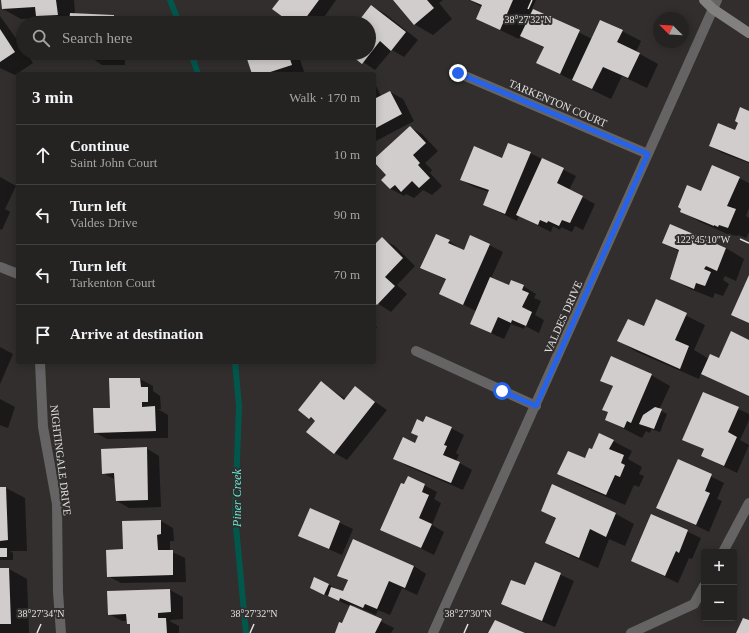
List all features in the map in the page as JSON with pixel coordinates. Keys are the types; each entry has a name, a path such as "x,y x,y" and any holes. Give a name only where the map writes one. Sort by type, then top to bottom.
{"main road":[{"path":"704,0 715,5 749,33"}],"street":[{"name":"VALDES DRIVE","path":"433,633 715,5"},
{"name":"TARKENTON COURT","path":"458,73 648,154"},
{"path":"0,267 16,273"},
{"path":"416,351 536,406"},
{"name":"NIGHTINGALE DRIVE","path":"40,364 43,427 57,504 58,592 61,633"},
{"path":"724,549 749,503"},
{"path":"631,633 694,604 701,591"}],"building":[{"path":"1,0 56,0 58,15 36,16 35,7 2,9"},
{"path":"279,0 319,0 307,16 282,16 272,9"},
{"path":"393,0 427,0 434,8 414,25"},
{"path":"470,0 513,0 500,30 476,19 482,5"},
{"path":"371,5 406,32 391,51 380,41 376,46 376,16 362,16"},
{"path":"533,9 580,30 560,74 536,63 544,47 520,36"},
{"path":"70,13 114,15 114,16 70,16"},
{"path":"600,20 623,30 617,42 640,53 628,78 603,67 592,89 572,80"},
{"path":"0,29 15,52 0,62"},
{"path":"247,60 290,60 292,65 270,72 251,72"},
{"path":"357,60 365,60 362,64"},
{"path":"390,91 402,114 376,128 376,98"},
{"path":"740,107 749,111 749,162 709,146 718,123 735,130 738,123 735,121"},
{"path":"410,126 426,143 413,155 420,163 418,165 430,178 419,188 412,181 401,192 395,185 390,189 381,180 386,175 376,164 376,157"},
{"path":"508,143 531,152 505,214 483,205 489,190 460,180 474,146 502,158"},
{"path":"542,158 564,168 557,183 583,196 570,223 562,220 559,226 548,221 547,223 540,220 538,225 516,215"},
{"path":"712,165 740,177 727,206 736,209 728,228 719,225 718,227 714,226 680,212 681,209 678,207 687,185 701,191"},
{"path":"670,224 726,248 717,271 706,266 704,269 711,272 705,286 696,283 694,289 670,279 679,250 662,243"},
{"path":"436,234 450,240 448,243 464,250 470,235 490,244 463,305 439,294 446,279 420,268"},
{"path":"382,237 403,258 385,277 395,286 377,305 376,304 376,243"},
{"path":"749,275 749,323 731,315"},
{"path":"490,277 509,285 511,280 524,285 522,290 529,293 522,307 532,312 526,326 512,320 511,323 498,317 491,333 470,324"},
{"path":"656,299 687,313 675,340 689,346 680,369 617,341 628,319 644,326"},
{"path":"731,331 749,340 749,396 701,374 710,354 719,358"},
{"path":"611,356 652,374 631,423 627,421 624,428 605,420 608,412 602,410 613,386 600,381"},
{"path":"109,378 140,378 141,387 148,387 148,402 142,402 142,407 155,406 156,431 94,433 93,408 110,408"},
{"path":"321,381 344,400 355,386 375,402 334,454 306,432 315,421 311,417 309,419 298,410"},
{"path":"703,392 739,407 728,432 737,437 724,466 701,456 704,449 682,440"},
{"path":"655,407 662,409 654,429 639,424 643,415"},
{"path":"426,416 452,427 444,445 447,446 443,455 460,462 451,483 393,459 403,437 415,443 418,436 411,433 417,419 423,422"},
{"path":"599,433 614,440 609,449 624,455 621,463 625,465 620,477 615,475 606,495 557,474 568,451 585,458 589,448 592,449"},
{"path":"147,447 148,500 116,501 114,473 102,474 101,449"},
{"path":"678,459 712,474 705,491 710,493 696,525 656,508"},
{"path":"408,476 425,484 422,492 429,495 419,518 432,524 421,548 380,530 401,483 404,484"},
{"path":"552,484 616,513 606,537 590,529 579,558 545,543 556,518 541,511"},
{"path":"0,487 6,487 8,540 0,541"},
{"path":"310,508 340,521 329,549 298,536"},
{"path":"651,514 688,530 679,553 676,551 665,576 631,561"},
{"path":"161,520 161,534 157,535 158,550 173,550 173,575 107,577 106,550 123,549 122,521"},
{"path":"353,539 414,566 405,588 389,581 377,609 365,604 363,608 340,598 339,601 328,596 331,587 343,591 348,580 337,576"},
{"path":"0,548 7,548 7,557 0,557"},
{"path":"535,562 561,573 542,621 501,604 511,580 525,585"},
{"path":"0,568 9,568 11,624 0,624"},
{"path":"314,577 329,584 324,595 310,588"},
{"path":"170,589 171,612 158,613 158,618 166,618 167,633 130,633 130,624 127,624 126,614 108,615 107,591"},
{"path":"350,605 382,619 375,633 335,633 339,622 342,623"},
{"path":"743,618 749,620 749,633 736,633"},
{"path":"495,620 525,633 488,633"}],"waterway":[{"name":"Piner Creek","path":"170,0 176,16"},
{"name":"Piner Creek","path":"193,60 197,72"},
{"name":"Piner Creek","path":"235,364 239,406 235,516 246,633"}],"route":[{"path":"458,73 648,154 536,406 502,391"}]}
